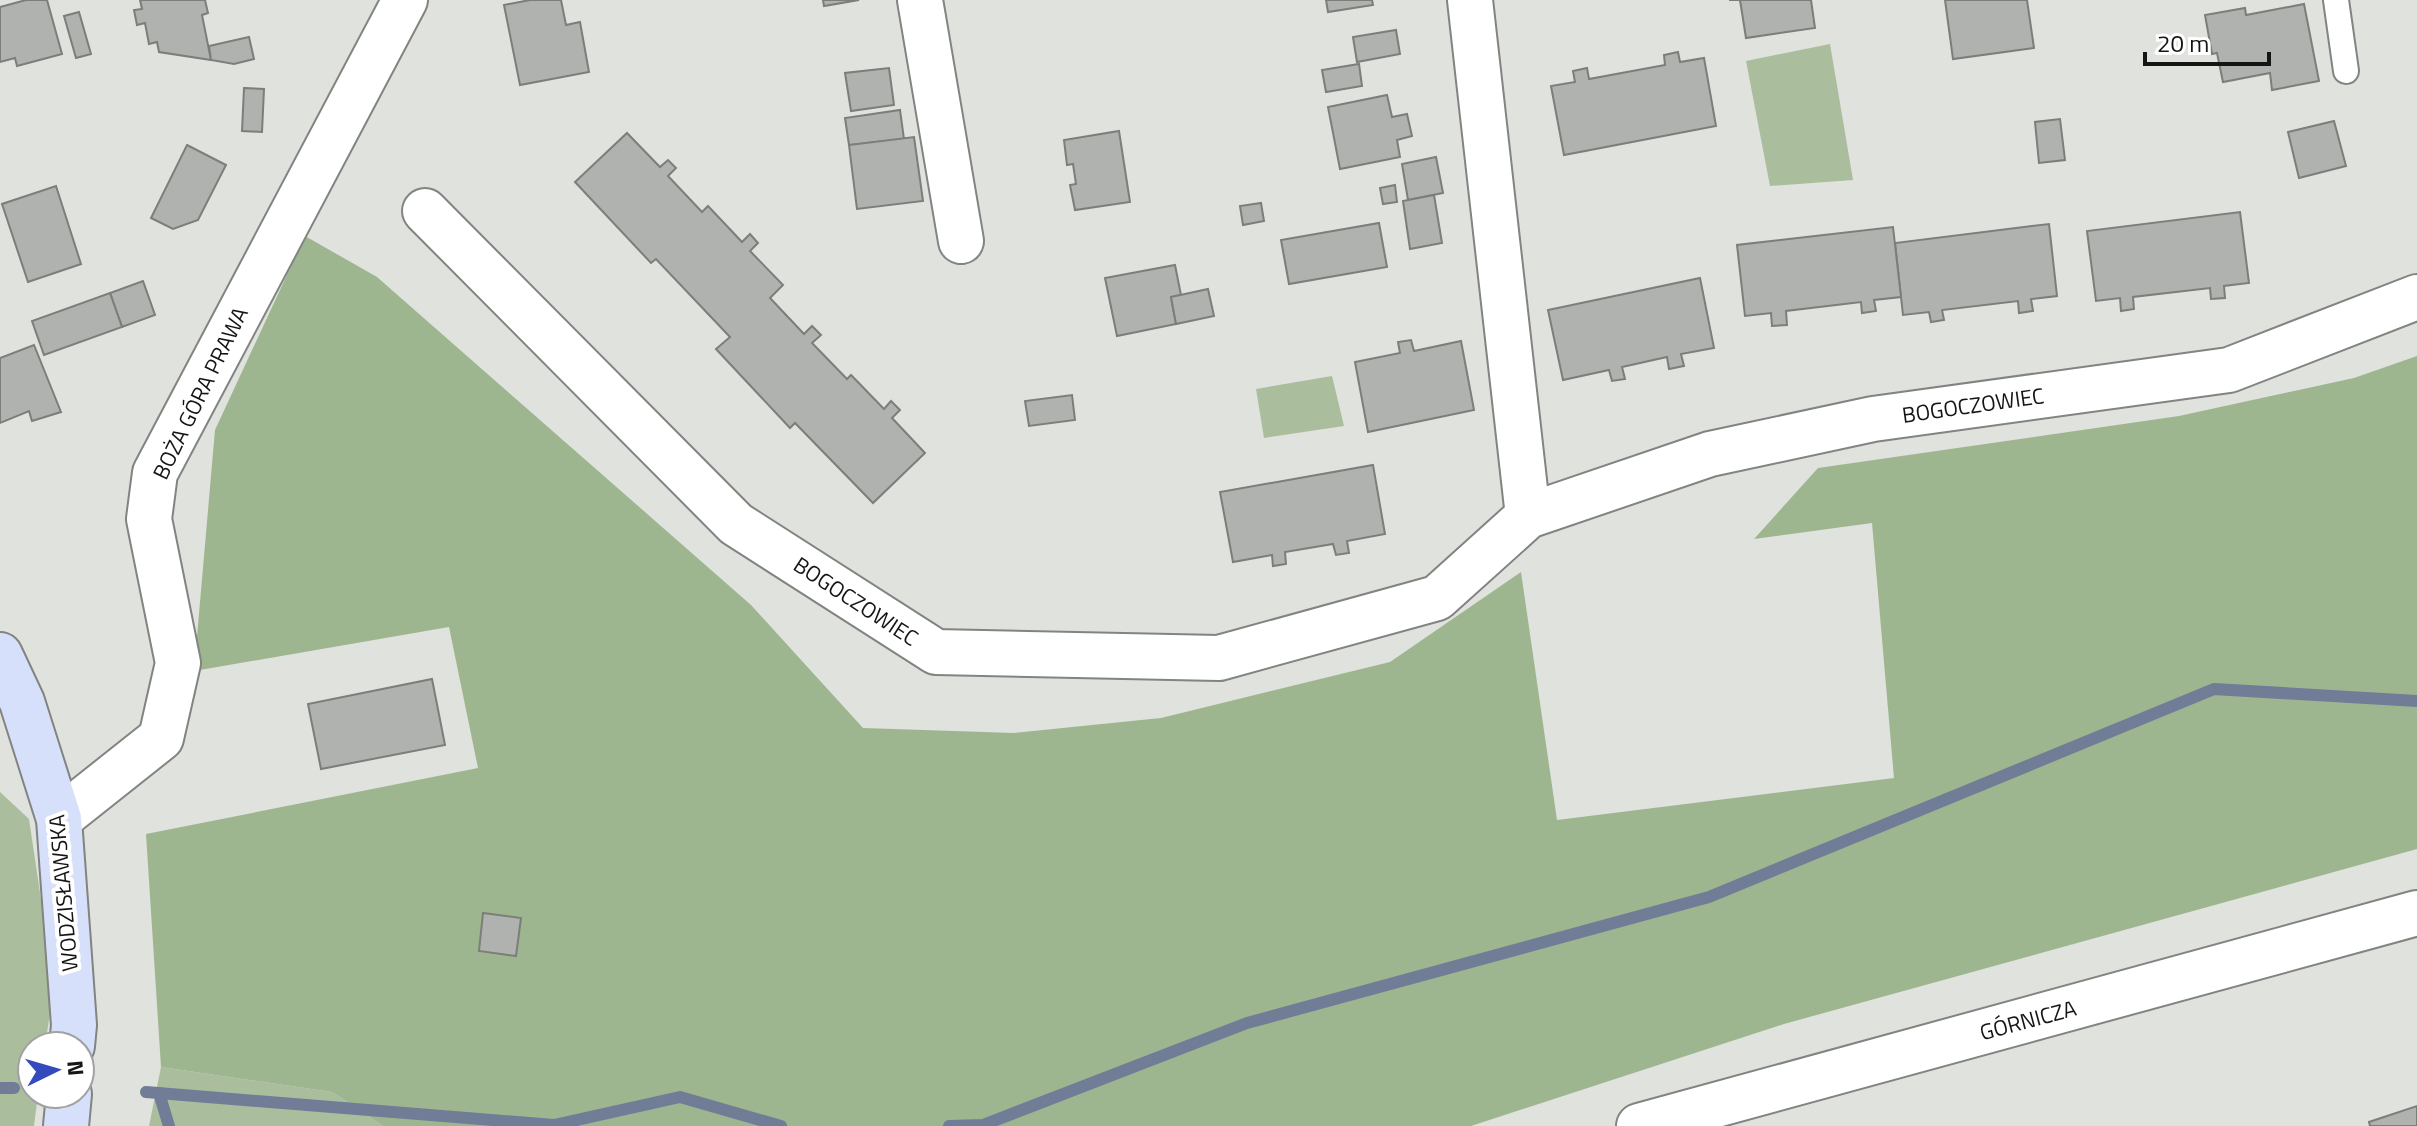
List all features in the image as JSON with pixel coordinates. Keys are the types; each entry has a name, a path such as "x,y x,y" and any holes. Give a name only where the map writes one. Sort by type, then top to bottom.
{"main road":[{"name":"WODZISŁAWSKA","path":"0,655 22,702 59,819 74,1030"}],"street":[{"name":"BOŻA GÓRA PRAWA","path":"59,819 161,738 178,663 149,519 155,473 405,0"},
{"path":"920,0 961,241"},
{"path":"1470,0 1528,516"},
{"name":"BOGOCZOWIEC","path":"425,211 736,524 936,652 1219,658 1437,598 1528,516 1710,454 1873,419 2229,370 2417,297"},
{"name":"GÓRNICZA","path":"1639,1126 2417,913"}],"lane":[{"path":"2336,0 2346,71"}],"green space":[{"path":"1830,44 1853,180 1770,186 1746,61"},
{"path":"305,236 377,277 751,605 863,728 1014,733 1161,718 1390,662 1521,572 1557,820 1894,778 1872,523 1754,539 1818,468 2179,416 2354,378 2417,356 2417,849 1784,1024 1471,1126 383,1126 332,1092 161,1067 146,834 478,768 449,627 194,671 215,430"},
{"path":"1332,376 1344,426 1264,438 1256,389"},
{"path":"0,792 29,819 54,987 47,1030 16,1030 16,1110 36,1110 34,1126 0,1126"},
{"path":"161,1067 332,1092 383,1126 149,1126"}],"building":[{"path":"26,0 47,0 62,54 17,66 15,58 0,62 0,7"},
{"path":"140,0 205,0 208,13 202,15 211,60 159,52 157,42 149,44 145,23 137,25 134,10 142,9"},
{"path":"530,0 561,0 566,25 580,22 589,72 520,85 504,5"},
{"path":"823,0 859,0 824,6"},
{"path":"1326,0 1372,0 1373,5 1328,12"},
{"path":"1740,0 1811,0 1815,28 1746,38"},
{"path":"1945,0 2027,0 2034,48 1953,59"},
{"path":"2304,4 2319,81 2272,90 2270,73 2223,82 2217,53 2212,54 2205,15 2245,8 2246,15"},
{"path":"79,12 91,54 76,58 64,16"},
{"path":"1396,30 1400,54 1357,62 1353,37"},
{"path":"249,37 254,59 234,64 211,60 209,46"},
{"path":"1678,52 1680,62 1704,58 1716,126 1564,155 1551,86 1575,82 1573,71 1587,68 1589,79 1665,65 1664,55"},
{"path":"1359,64 1362,86 1326,92 1322,70"},
{"path":"889,68 894,105 851,111 845,73"},
{"path":"244,88 264,89 262,132 242,131"},
{"path":"1387,95 1392,117 1407,114 1412,136 1397,140 1400,157 1340,169 1328,107"},
{"path":"900,110 904,139 849,145 845,118"},
{"path":"2060,119 2065,160 2039,163 2035,122"},
{"path":"2334,121 2346,166 2299,178 2288,132"},
{"path":"1119,131 1130,202 1075,210 1070,185 1076,184 1073,164 1067,165 1064,140"},
{"path":"627,133 660,167 668,160 676,168 668,176 702,212 708,206 742,242 750,234 758,243 750,251 783,285 770,298 804,334 812,326 821,335 812,343 847,379 851,375 884,409 891,401 900,410 892,418 925,453 873,503 795,423 790,428 716,349 730,337 656,259 651,263 575,182"},
{"path":"914,137 923,201 857,209 849,145"},
{"path":"187,145 226,165 198,220 173,229 151,218"},
{"path":"1436,157 1443,193 1408,200 1402,164"},
{"path":"1395,185 1397,202 1383,204 1380,188"},
{"path":"56,186 81,264 28,282 2,204"},
{"path":"1434,195 1442,243 1410,249 1403,201"},
{"path":"1261,203 1264,221 1243,225 1240,206"},
{"path":"2240,212 2249,283 2224,286 2225,298 2211,299 2210,288 2133,297 2134,309 2121,311 2120,298 2096,301 2087,231"},
{"path":"1379,223 1387,267 1289,284 1281,240"},
{"path":"2049,224 2057,296 2031,299 2033,311 2019,313 2018,301 1942,310 1944,320 1931,322 1929,312 1903,315 1895,243"},
{"path":"1893,227 1901,297 1874,300 1876,311 1862,313 1861,302 1786,311 1787,325 1772,326 1771,313 1745,316 1737,245"},
{"path":"1175,265 1181,295 1171,297 1176,324 1117,336 1105,278"},
{"path":"1700,278 1714,348 1681,354 1684,366 1669,369 1667,357 1622,367 1625,379 1612,381 1609,370 1563,380 1548,310"},
{"path":"143,281 155,315 122,327 110,293"},
{"path":"1208,289 1214,316 1176,324 1171,297"},
{"path":"110,293 122,327 44,355 32,321"},
{"path":"1411,340 1414,351 1461,341 1474,410 1368,432 1355,362 1400,353 1398,342"},
{"path":"34,345 61,412 32,421 29,411 0,423 0,358"},
{"path":"1072,395 1075,420 1029,426 1025,401"},
{"path":"1373,465 1385,534 1347,541 1349,553 1336,555 1333,544 1285,552 1286,564 1273,566 1272,555 1233,562 1220,492"},
{"path":"432,679 445,745 321,769 308,704"},
{"path":"483,913 521,918 516,956 479,951"},
{"path":"2417,1106 2417,1126 2370,1126 2369,1122"}],"waterway":[{"path":"949,1126 983,1125 1247,1023 1709,897 2214,689 2417,701"},
{"path":"0,1088 14,1088"},
{"path":"146,1092 554,1125 680,1097 781,1126"},
{"path":"159,1093 169,1126"}]}
